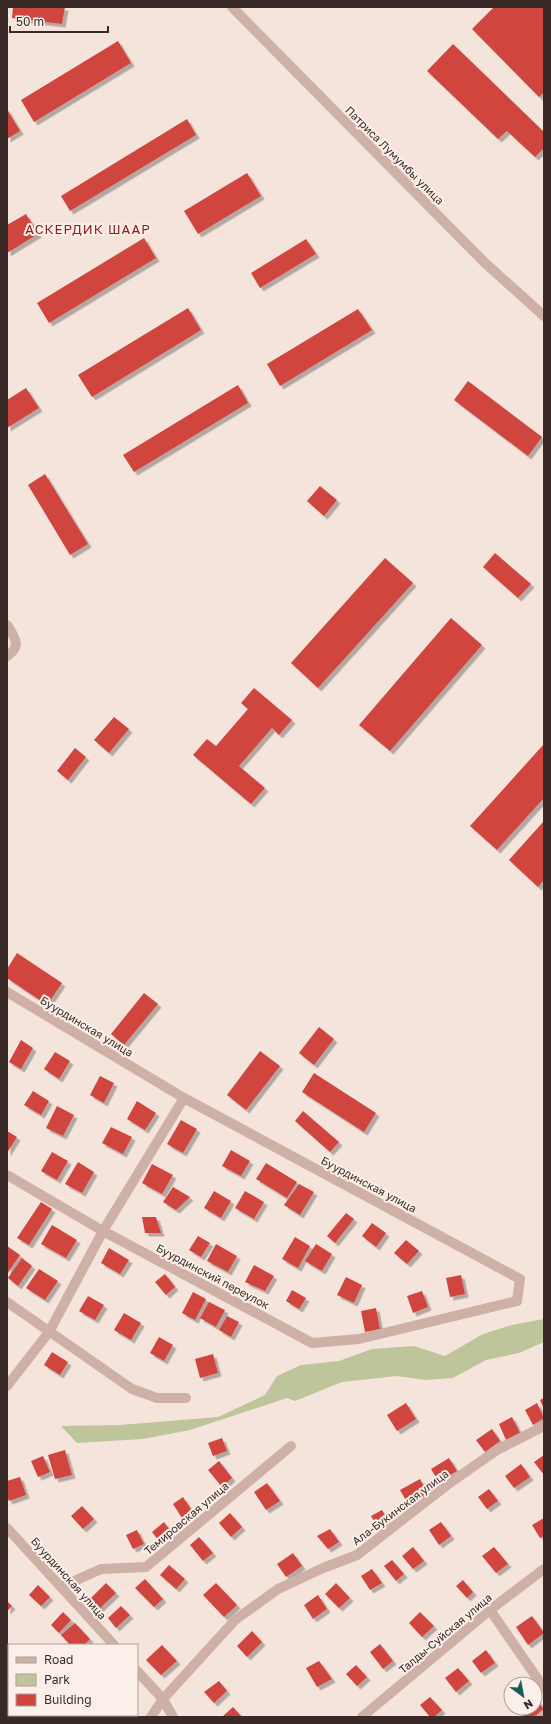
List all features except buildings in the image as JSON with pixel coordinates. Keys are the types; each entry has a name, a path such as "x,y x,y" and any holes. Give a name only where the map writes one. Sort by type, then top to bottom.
{"street":[{"name":"Патриса Лумумбы улица","path":"232,7 484,262 544,316"},
{"path":"7,625 16,639 16,646 13,652 7,656"},
{"name":"Буурдинская улица","path":"7,992 184,1098 520,1279 517,1301 359,1339 312,1343"},
{"path":"7,1386 49,1332 103,1231 184,1098"},
{"name":"Буурдинский переулок","path":"7,1175 103,1231 312,1343"},
{"path":"7,1302 132,1389 157,1398 186,1398"},
{"name":"Ала-Букинская улица","path":"163,1699 235,1620 272,1594 323,1568 357,1555 447,1485 496,1450 544,1426"},
{"name":"Темировская улица","path":"61,1587 101,1569 146,1567 291,1446"},
{"name":"Буурдинская улица","path":"7,1528 113,1644"},
{"name":"Талды-Суйская улица","path":"362,1717 490,1610 544,1569"},
{"path":"490,1610 544,1688"},
{"path":"138,1672 163,1699 173,1717"},
{"path":"151,1717 163,1699"}],"green space":[{"path":"544,1319 544,1342 519,1353 486,1360 453,1378 425,1380 397,1376 342,1382 295,1401 287,1398 190,1430 143,1439 77,1443 61,1426 120,1425 218,1417 265,1395 277,1376 301,1365 339,1361 372,1349 414,1346 445,1356 483,1334 512,1325"}],"district":[{"name":"АСКЕРДИК ШААР","path":"88,229"}]}
